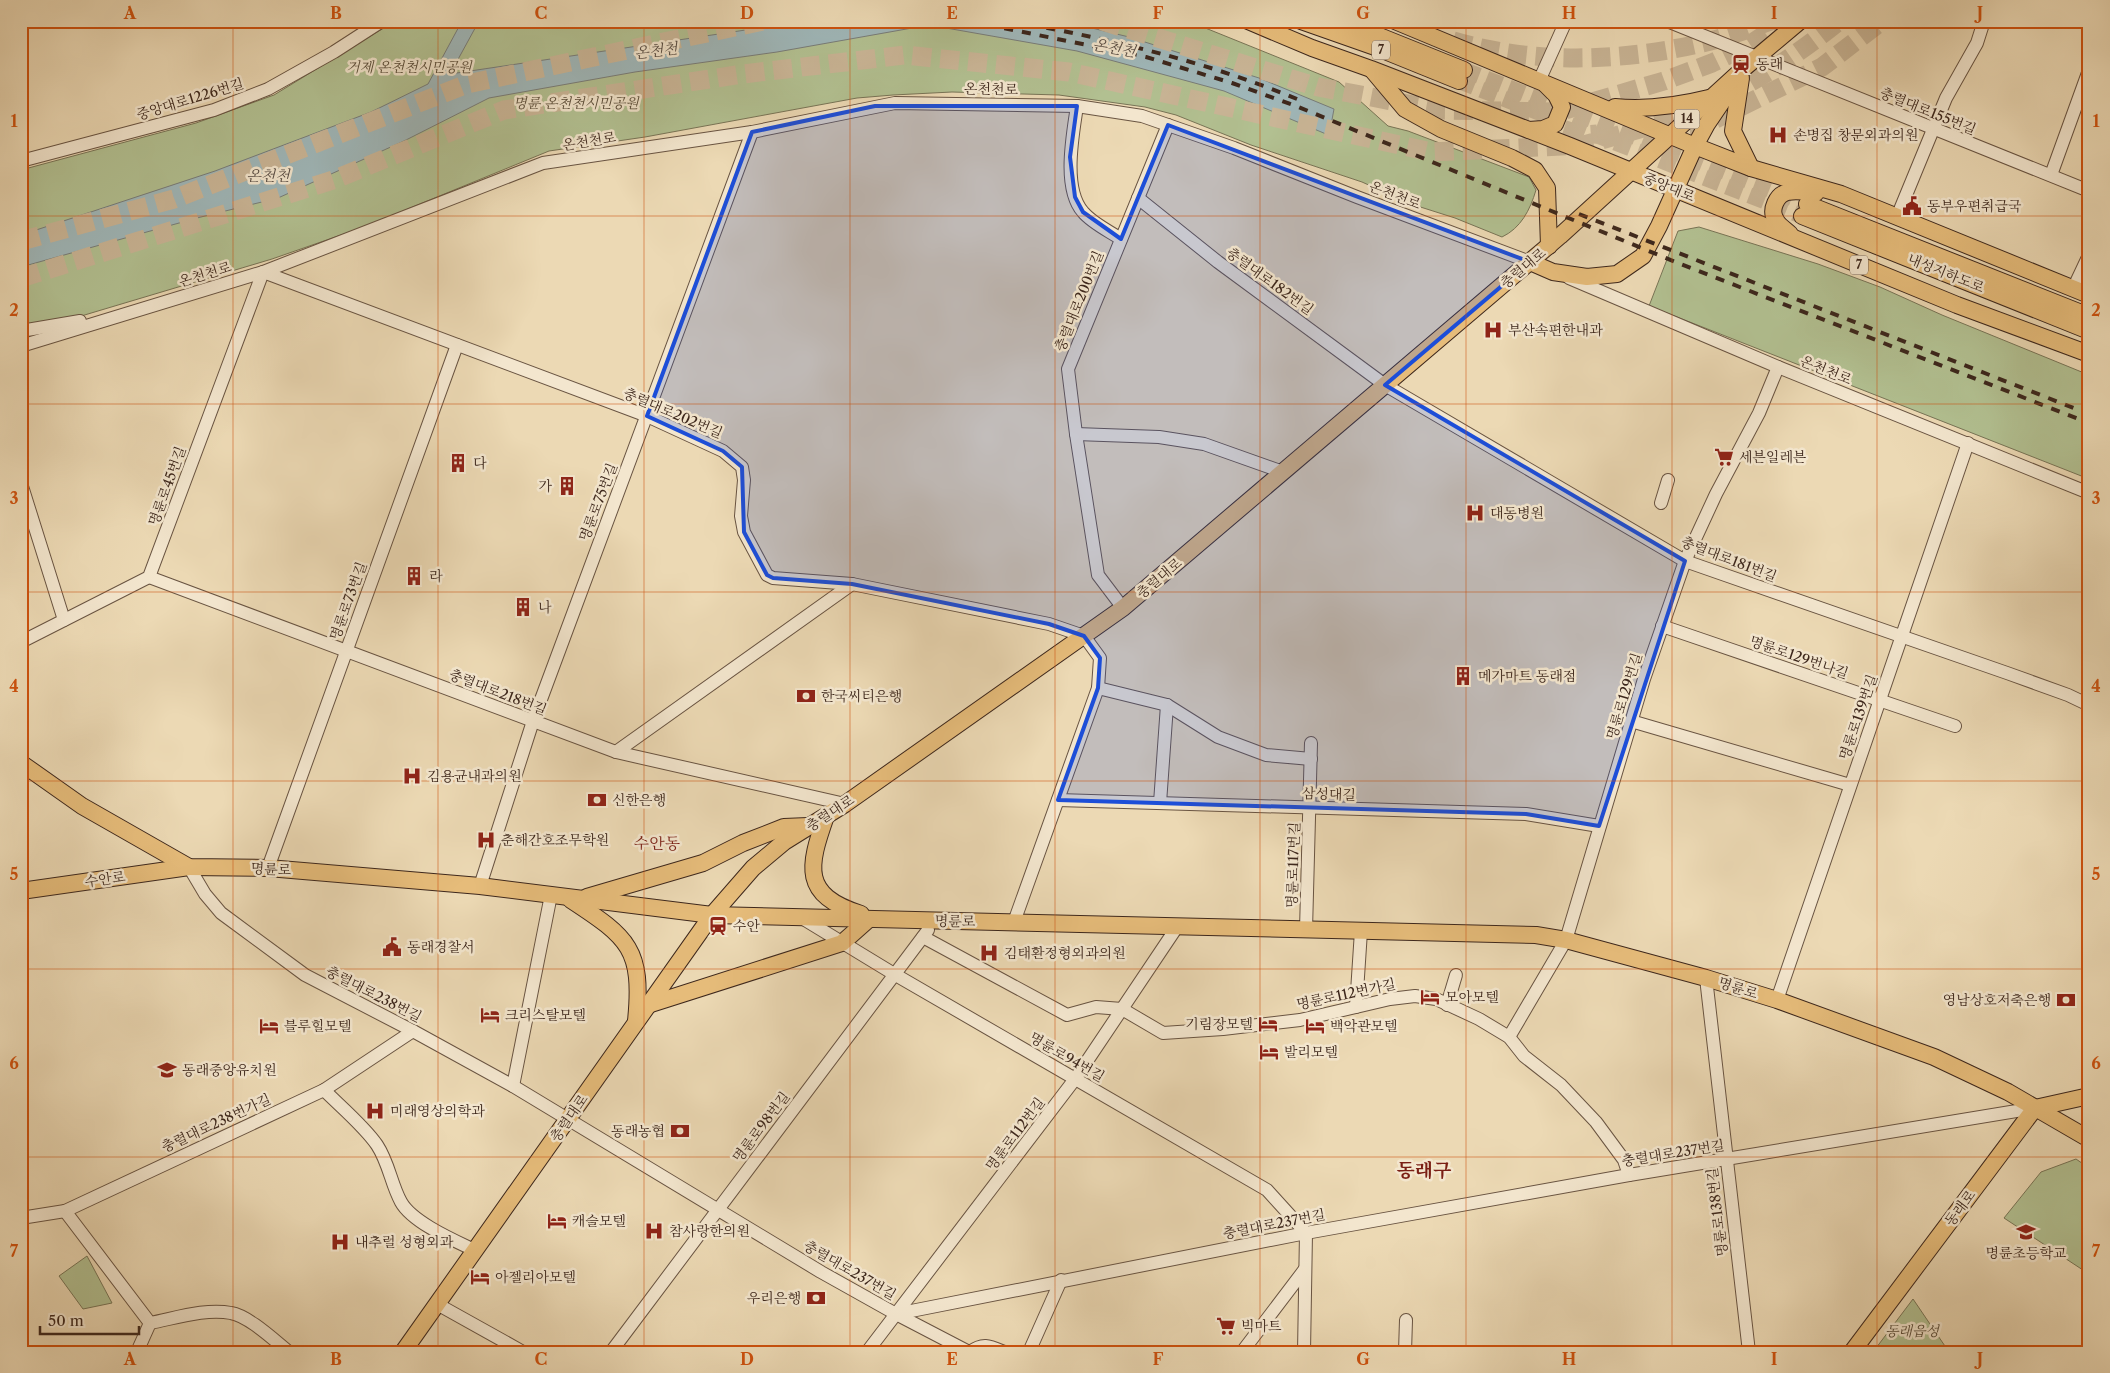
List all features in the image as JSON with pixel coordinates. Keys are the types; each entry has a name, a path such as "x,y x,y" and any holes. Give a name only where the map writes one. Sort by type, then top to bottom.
{"main road":[{"name":"중앙대로","path":"1248,21 1312,48 1371,69 1632,171 1957,305 2089,354"},
{"name":"7","path":"1301,21 1461,75 1342,21"},
{"path":"1395,21 1695,146 1751,168 1841,194 2089,295"},
{"name":"충렬대로","path":"403,1352 712,915 753,868 784,842 845,804 1123,608 1541,252 1757,57 1800,21"},
{"path":"1371,69 1405,109 1442,129 1512,158 1535,170 1547,188 1541,252 1553,272 1592,277 1616,274 1643,256 1659,226 1695,146 1707,124 1744,69"},
{"path":"1744,69 1736,102 1733,131 1751,168"},
{"path":"1527,130 1544,128 1555,124 1562,107 1556,95 1542,82"},
{"path":"1598,106 1640,109 1671,107 1714,97"},
{"path":"1798,240 1776,220 1773,212 1779,197 1788,192 1841,194"},
{"name":"내성지하도로","path":"1805,210 2087,325"},
{"name":"명륜로","path":"21,763 82,806 189,867 268,868 480,886 712,915 1536,935 1566,940 1706,978 1777,1000 1951,1064 2035,1108 2089,1140"},
{"path":"826,816 814,854 814,867 818,887 836,905 875,919"},
{"path":"574,898 703,863 743,843 784,827 810,826"},
{"name":"수안로","path":"21,891 189,867"},
{"path":"574,898 610,926 626,943 634,961 639,984 636,1022"},
{"path":"648,1005 842,943 875,919"},
{"path":"2035,1108 2089,1096"},
{"name":"동래로","path":"1852,1352 2035,1108"}],"street":[{"name":"중앙대로1226번길","path":"21,161 214,110 259,93 334,52 382,21"},
{"path":"1542,82 1566,21"},
{"path":"1667,21 1757,57"},
{"path":"1897,217 1946,98 1977,43 1984,21"},
{"name":"충렬대로155번길","path":"1757,57 2089,191"},
{"path":"2051,175 2089,70"},
{"name":"온천천로","path":"21,346 263,272 543,163 752,132 895,103 1077,106 1142,116 1234,148 1357,197 1541,252"},
{"path":"1077,106 1070,157 1075,197 1083,212 1121,239"},
{"name":"충렬대로200번길","path":"1123,608 1098,575 1068,369 1168,125"},
{"name":"명륜로75번길","path":"480,886 532,721 752,132"},
{"name":"충렬대로182번길","path":"1138,198 1218,262 1386,385"},
{"path":"2073,288 2089,255"},
{"name":"충렬대로202번길","path":"263,272 647,416 723,451 742,467 744,480 741,516 744,532 767,575 773,578 852,584 1049,624 1084,636"},
{"name":"명륜로45번길","path":"149,577 263,272"},
{"name":"온천천로","path":"1553,272 1778,367 2089,492"},
{"name":"온천천로","path":"21,331 127,314"},
{"name":"명륜로73번길","path":"268,868 457,344"},
{"name":"명륜로129번길","path":"1509,1037 1566,940 1631,720 1685,561 1716,494 1758,413 1778,367"},
{"name":"충렬대로181번길","path":"1386,385 1685,561 2007,673 2068,695 2089,705"},
{"path":"1076,434 1159,437 1204,444 1283,472"},
{"name":"명륜로139번길","path":"1777,1000 1968,443"},
{"path":"1661,503 1668,480"},
{"path":"21,483 64,620"},
{"path":"21,642 149,577"},
{"name":"충렬대로218번길","path":"149,577 616,752 845,804"},
{"path":"616,752 852,584"},
{"name":"명륜로129번나길","path":"1662,626 1955,726"},
{"path":"1014,922 1098,688 1100,658 1084,636"},
{"path":"1098,688 1167,705 1218,738 1266,755 1312,759"},
{"path":"1160,803 1167,705"},
{"path":"1631,720 1850,785"},
{"name":"명륜로117번길","path":"1306,930 1311,743"},
{"name":"삼성대길","path":"1058,800 1526,814 1599,826"},
{"name":"충렬대로238번길","path":"189,867 205,894 221,913 305,975 413,1031 568,1119"},
{"path":"512,1086 551,895"},
{"name":"명륜로94번길","path":"802,918 894,974 1266,1190 1306,1233"},
{"name":"명륜로98번길","path":"612,1352 934,921"},
{"name":"명륜로112번길","path":"867,1352 1076,1079 1177,926"},
{"path":"1356,1007 1361,931"},
{"path":"923,936 1067,1015 1096,1007 1122,1010"},
{"path":"1447,1005 1456,975"},
{"name":"명륜로138번길","path":"1706,978 1749,1352"},
{"name":"명륜로112번가길","path":"1122,1010 1163,1033 1223,1029 1300,1020 1390,999 1415,996 1436,999 1479,1019 1509,1037 1524,1056 1561,1085 1596,1122 1624,1160 1629,1175"},
{"name":"충렬대로238번가길","path":"21,1218 65,1210 324,1090 413,1031"},
{"path":"324,1090 376,1144 384,1157 402,1203 428,1226 474,1250"},
{"name":"충렬대로237번길","path":"568,1119 821,1272 896,1314 1306,1233 1629,1175 2035,1108"},
{"path":"65,1210 150,1323"},
{"path":"1304,1352 1306,1233"},
{"path":"1242,1352 1305,1269"},
{"path":"1030,1352 1061,1280"},
{"path":"437,1304 523,1352"},
{"path":"150,1323 213,1312 232,1313 246,1319 289,1352"},
{"path":"896,1314 969,1352 978,1346 987,1344 1004,1352"},
{"path":"1405,1352 1406,1320"},
{"path":"137,1352 150,1323"}],"highlighted area":[{"path":"875,106 1077,106 1070,157 1075,197 1083,212 1121,239 1168,125 1530,262 1385,385 1685,561 1599,826 1526,814 1058,800 1098,688 1100,658 1084,636 1049,624 852,584 773,578 767,575 744,532 742,467 723,451 647,416 752,132"}],"green space":[{"name":"명륜 온천천시민공원","path":"395,21 1188,21 1339,82 1388,126 1408,131 1529,177 1536,190 1524,218 1514,229 1502,237 1455,218 1411,204 1362,182 1251,145 1176,115 1145,107 1059,95 952,92 857,98 645,137 549,151 364,227 272,259 21,334 21,170 196,123 274,95"},
{"path":"1699,227 1818,264 1880,287 1942,315 2089,375 2089,479 1649,306 1678,231"},
{"path":"2076,1159 2089,1168 2089,1274 2004,1218 2041,1172"},
{"path":"87,1256 112,1303 83,1309 59,1276"},
{"name":"동래읍성","path":"1913,1299 1949,1352 1873,1352"}],"water":[{"name":"온천천","path":"462,21 479,21 450,74 806,21 1063,21 1129,37 1259,78 1334,109 1331,125 1326,134 1224,91 1077,51 929,25 777,52 635,72 489,98 404,141 278,198 197,218 21,267 21,235 215,171 371,112 428,84"}],"tunnel":[{"path":"21,241 174,199 467,84 763,21"},
{"path":"1102,21 1318,87 1440,110 1558,112 1664,81 1712,63 1749,45 1786,21"},
{"path":"1453,41 1514,54 1545,57 1606,57 1668,50 1698,44 1726,37 1771,21"},
{"path":"1726,95 1784,61 1839,21"},
{"path":"1662,132 1691,131 1822,67 1882,21"},
{"path":"21,278 333,180 504,110 743,74 905,55 1069,72 1431,152 1584,145 1685,116 1699,109"},
{"path":"1464,70 1807,204"},
{"path":"1459,81 1802,216"},
{"path":"1537,121 1581,135 1597,134"}],"railway":[{"path":"969,21 1146,57 1232,83 1296,106 1678,263 2089,423"},
{"path":"1011,21 1084,35 1156,52 1227,73 1297,99"},
{"path":"1579,214 2089,414"}],"place":[{"name":"동래","path":"1741,64"},
{"name":"손명집 창문외과의원","path":"1778,135"},
{"name":"동부우편취급국","path":"1912,206"},
{"name":"부산속편한내과","path":"1493,330"},
{"name":"세븐일레븐","path":"1724,457"},
{"name":"다","path":"458,463"},
{"name":"가","path":"567,486"},
{"name":"대동병원","path":"1475,513"},
{"name":"라","path":"414,576"},
{"name":"나","path":"523,607"},
{"name":"메가마트 동래점","path":"1463,676"},
{"name":"한국씨티은행","path":"806,696"},
{"name":"김용균내과의원","path":"412,776"},
{"name":"신한은행","path":"597,800"},
{"name":"춘해간호조무학원","path":"486,840"},
{"name":"수안","path":"718,926"},
{"name":"동래경찰서","path":"392,947"},
{"name":"김태환정형외과의원","path":"989,953"},
{"name":"모아모텔","path":"1430,997"},
{"name":"영남상호저축은행","path":"2066,1000"},
{"name":"크리스탈모텔","path":"490,1015"},
{"name":"기림장모텔","path":"1268,1024"},
{"name":"블루힐모텔","path":"269,1026"},
{"name":"백악관모텔","path":"1315,1026"},
{"name":"발리모텔","path":"1269,1052"},
{"name":"동래중앙유치원","path":"167,1070"},
{"name":"미래영상의학과","path":"375,1111"},
{"name":"동래농협","path":"680,1131"},
{"name":"캐슬모텔","path":"557,1221"},
{"name":"참사랑한의원","path":"654,1231"},
{"name":"명륜초등학교","path":"2026,1232"},
{"name":"내추럴 성형외과","path":"340,1242"},
{"name":"아젤리아모텔","path":"480,1277"},
{"name":"우리은행","path":"816,1298"},
{"name":"빅마트","path":"1226,1326"}],"district":[{"name":"수안동","path":"657,843"},
{"name":"동래구","path":"1424,1170"}],"park label":[{"name":"거제 온천천시민공원","path":"409,67"}]}
